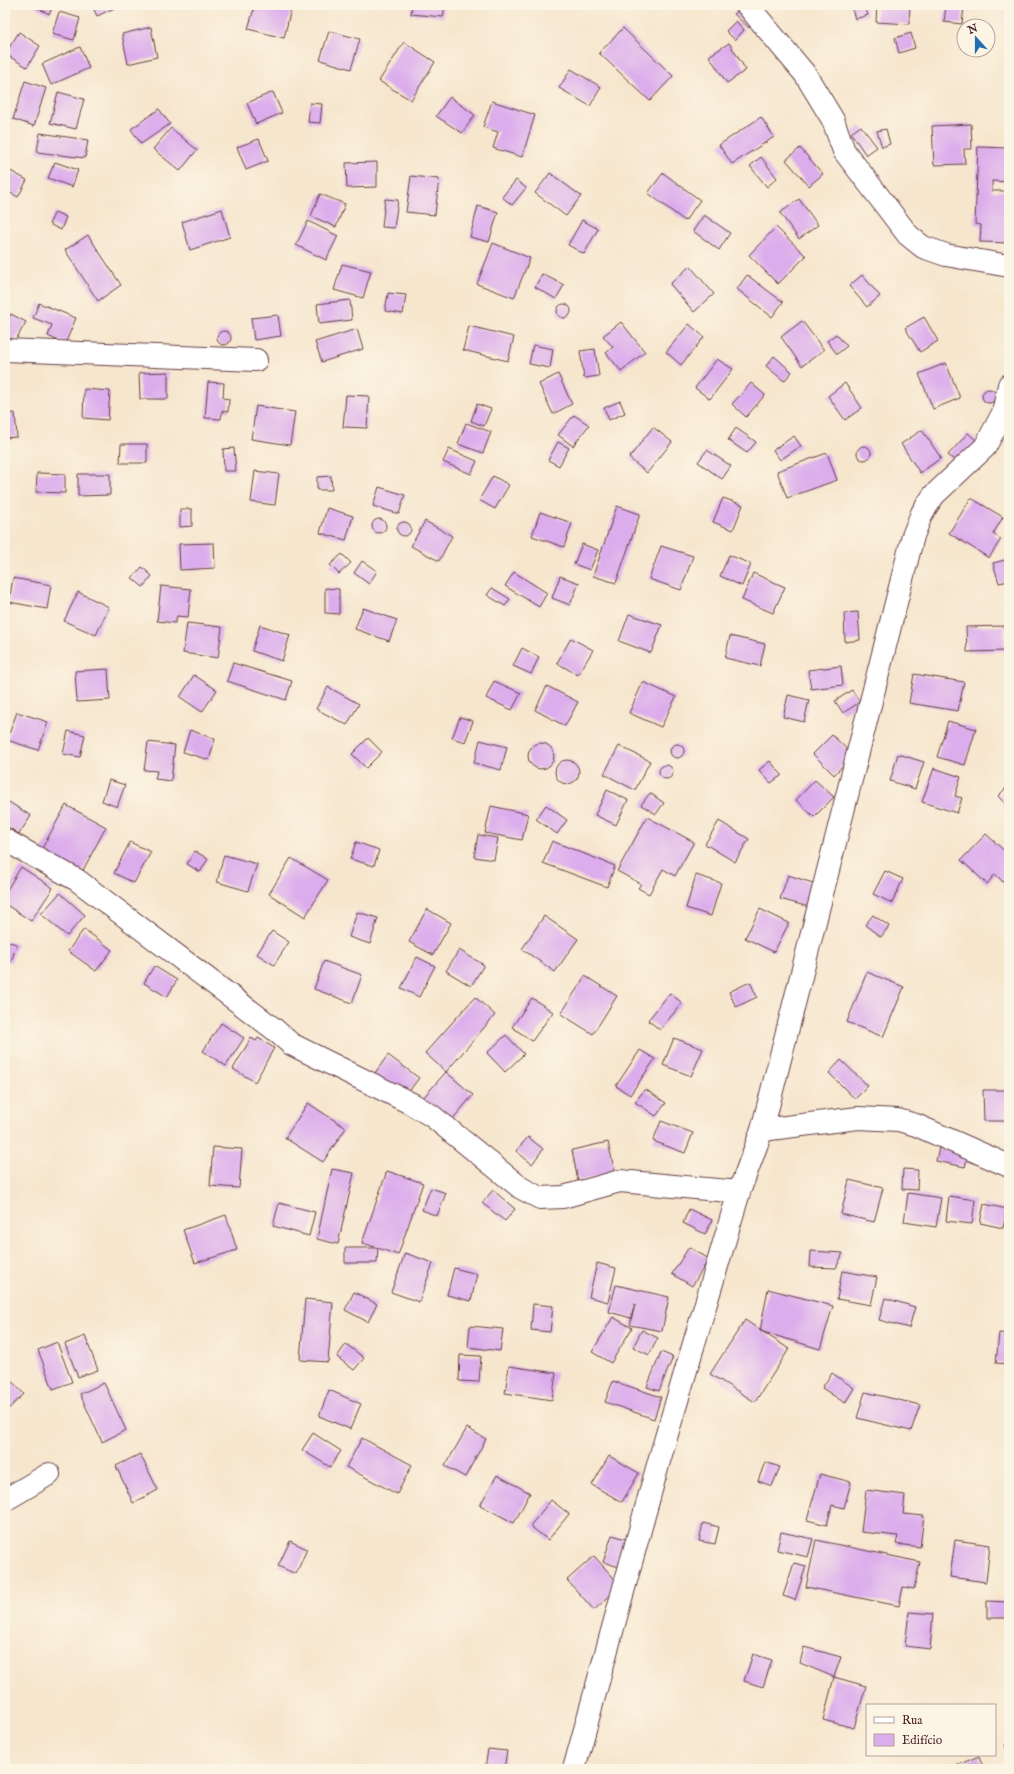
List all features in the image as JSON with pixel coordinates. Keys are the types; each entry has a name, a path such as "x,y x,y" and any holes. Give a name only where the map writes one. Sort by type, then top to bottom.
{"street":[{"path":"748,5 805,74 833,120 844,152 908,235 924,247 946,255 1009,266"},
{"path":"5,350 256,360"},
{"path":"574,1769 659,1461 739,1192 762,1130 913,536 922,513 934,495 984,447 1003,412 1009,385"},
{"path":"5,840 77,880 274,1029 291,1044 412,1104 432,1116 521,1188 540,1198 563,1197 620,1181 739,1192"},
{"path":"762,1130 858,1118 898,1120 916,1125 1009,1166"},
{"path":"5,1500 49,1474"}],"building":[{"path":"32,5 54,5 49,14"},
{"path":"92,5 121,5 97,16"},
{"path":"255,5 272,5 291,9 284,38 248,29"},
{"path":"412,5 445,5 443,17 411,14"},
{"path":"851,5 864,5 868,15 855,19"},
{"path":"877,5 910,5 909,24 876,22"},
{"path":"946,5 964,7 963,18 956,18 956,23 944,22"},
{"path":"740,9 755,23 749,28 734,14"},
{"path":"59,12 80,18 74,40 52,34"},
{"path":"736,21 744,30 735,40 726,31"},
{"path":"151,27 157,57 128,64 122,34"},
{"path":"623,28 673,76 650,101 599,53"},
{"path":"329,31 360,39 351,69 320,60"},
{"path":"19,32 40,46 27,67 5,54"},
{"path":"911,33 915,48 899,53 895,38"},
{"path":"404,42 435,62 411,100 379,81"},
{"path":"729,43 746,70 727,83 709,56"},
{"path":"80,47 89,68 51,85 42,64"},
{"path":"5,57 8,75 5,75"},
{"path":"571,69 601,87 590,106 559,88"},
{"path":"25,81 46,88 34,126 13,119"},
{"path":"58,92 84,99 76,129 50,123"},
{"path":"273,92 282,113 256,124 247,103"},
{"path":"450,97 475,115 462,133 436,116"},
{"path":"492,101 535,115 522,157 493,148 498,132 483,127"},
{"path":"310,103 322,104 320,123 308,122"},
{"path":"159,109 170,124 141,144 131,129"},
{"path":"761,117 774,137 732,164 719,145"},
{"path":"971,124 972,149 964,149 965,164 934,165 932,126"},
{"path":"861,126 877,147 866,155 851,133"},
{"path":"171,128 197,150 180,171 153,149"},
{"path":"886,129 890,144 882,147 877,131"},
{"path":"40,133 88,140 85,158 37,152"},
{"path":"259,139 268,161 246,170 237,147"},
{"path":"978,147 1009,148 1009,182 992,181 992,191 1009,191 1009,243 980,242 981,225 975,224"},
{"path":"800,148 823,174 809,186 786,160"},
{"path":"761,157 777,178 767,187 750,166"},
{"path":"55,162 78,170 72,187 48,178"},
{"path":"377,162 377,187 347,188 346,163"},
{"path":"5,168 27,180 18,197 5,190"},
{"path":"550,173 581,196 566,216 535,193"},
{"path":"663,173 700,200 685,221 648,193"},
{"path":"411,176 439,179 435,215 406,212"},
{"path":"516,180 526,188 512,205 502,197"},
{"path":"320,194 345,204 336,227 311,216"},
{"path":"385,199 398,200 394,228 382,227"},
{"path":"799,199 818,225 799,239 780,213"},
{"path":"478,206 498,212 489,242 470,237"},
{"path":"222,209 230,237 190,250 182,222"},
{"path":"55,212 66,217 61,230 49,224"},
{"path":"704,215 730,233 719,250 693,231"},
{"path":"582,220 598,229 584,254 568,245"},
{"path":"308,221 338,236 326,260 296,245"},
{"path":"776,227 806,256 778,284 749,255"},
{"path":"88,235 121,285 98,301 65,250"},
{"path":"493,243 530,258 514,298 477,284"},
{"path":"342,264 371,271 363,298 334,290"},
{"path":"690,266 714,294 694,312 670,284"},
{"path":"542,274 564,285 556,299 535,287"},
{"path":"747,275 783,302 772,317 737,289"},
{"path":"862,275 880,296 867,307 849,286"},
{"path":"388,293 406,295 403,314 385,311"},
{"path":"350,300 352,320 319,324 317,304"},
{"path":"39,303 76,318 65,344 48,336 52,325 33,318"},
{"path":"564,304 569,306 571,311 569,316 564,318 559,316 557,311 559,306"},
{"path":"11,314 26,322 14,343 5,338 5,325"},
{"path":"278,315 281,336 254,340 251,318"},
{"path":"924,317 938,341 920,352 905,328"},
{"path":"802,321 824,350 802,366 781,337"},
{"path":"621,322 645,352 621,371 606,353 613,347 603,336"},
{"path":"689,324 704,337 681,365 666,352"},
{"path":"469,326 514,337 508,361 463,350"},
{"path":"357,329 363,349 322,362 315,342"},
{"path":"224,331 229,333 231,338 229,343 224,345 219,343 217,338 219,333"},
{"path":"836,334 847,346 837,354 827,341"},
{"path":"533,345 553,349 550,368 529,364"},
{"path":"595,349 599,376 584,378 580,351"},
{"path":"774,356 792,372 784,381 766,366"},
{"path":"717,359 733,369 710,399 695,388"},
{"path":"946,363 960,398 933,409 919,374"},
{"path":"168,372 168,399 140,399 139,373"},
{"path":"558,374 572,404 553,414 539,384"},
{"path":"208,382 224,383 223,398 229,399 228,412 222,411 221,419 205,418"},
{"path":"751,383 765,395 746,417 732,404"},
{"path":"845,383 862,408 845,420 828,396"},
{"path":"84,389 110,391 108,420 83,418"},
{"path":"989,389 994,391 996,396 994,401 989,403 984,401 982,396 984,391"},
{"path":"346,395 369,396 367,428 343,427"},
{"path":"620,401 625,413 609,420 604,408"},
{"path":"477,404 491,409 484,426 471,421"},
{"path":"256,406 295,412 290,445 251,439"},
{"path":"15,413 17,437 5,438 5,414"},
{"path":"574,415 589,425 573,446 558,435"},
{"path":"466,423 491,432 483,453 458,444"},
{"path":"653,427 672,442 647,473 629,458"},
{"path":"736,428 756,442 747,453 728,440"},
{"path":"922,430 941,458 920,473 901,444"},
{"path":"968,433 981,445 962,467 948,455"},
{"path":"794,436 801,446 780,460 773,450"},
{"path":"558,442 569,448 559,466 548,460"},
{"path":"121,444 147,444 147,463 120,463"},
{"path":"864,446 869,448 871,453 869,458 864,460 859,458 857,453 859,448"},
{"path":"234,448 236,471 224,471 223,449"},
{"path":"449,449 477,461 471,474 443,462"},
{"path":"707,450 731,466 722,479 698,462"},
{"path":"827,453 837,480 787,498 777,471"},
{"path":"255,471 279,474 275,505 251,502"},
{"path":"37,473 65,474 65,493 36,492"},
{"path":"78,474 110,474 110,495 78,496"},
{"path":"331,476 332,490 317,490 317,477"},
{"path":"493,476 509,485 495,509 479,500"},
{"path":"379,487 405,495 399,514 373,506"},
{"path":"723,498 743,505 733,530 713,522"},
{"path":"971,498 1003,517 993,534 1001,539 989,558 949,533"},
{"path":"617,506 640,514 616,583 593,576"},
{"path":"327,508 353,516 346,540 320,533"},
{"path":"180,509 192,509 192,526 180,527"},
{"path":"540,512 572,523 564,547 532,536"},
{"path":"379,519 384,521 386,526 384,531 379,533 374,531 372,526 374,521"},
{"path":"425,521 452,536 439,561 411,546"},
{"path":"404,522 409,524 411,529 409,534 404,536 399,534 397,529 399,524"},
{"path":"214,543 215,568 180,570 179,544"},
{"path":"582,544 598,550 590,570 574,564"},
{"path":"661,546 693,556 681,590 649,579"},
{"path":"342,554 351,563 339,574 330,565"},
{"path":"729,555 751,564 742,586 720,576"},
{"path":"1009,559 1009,581 999,583 993,563"},
{"path":"362,561 377,571 369,584 354,573"},
{"path":"142,567 152,576 143,587 132,578"},
{"path":"514,572 547,593 539,607 505,586"},
{"path":"753,573 785,587 773,613 742,600"},
{"path":"560,576 579,583 570,605 552,598"},
{"path":"13,578 51,585 47,609 9,602"},
{"path":"161,586 191,589 188,617 177,616 175,623 157,621"},
{"path":"325,588 339,589 339,614 325,613"},
{"path":"492,588 510,599 505,606 487,595"},
{"path":"78,592 109,607 96,635 64,621"},
{"path":"363,608 397,620 389,641 355,629"},
{"path":"858,612 860,640 845,642 844,613"},
{"path":"629,614 662,625 651,653 619,641"},
{"path":"187,623 222,627 218,658 183,653"},
{"path":"260,625 290,635 282,661 252,651"},
{"path":"1004,626 1005,651 967,652 966,627"},
{"path":"730,636 765,644 760,666 725,658"},
{"path":"571,638 593,650 578,675 557,663"},
{"path":"522,648 539,657 531,674 513,666"},
{"path":"233,663 292,681 286,700 227,681"},
{"path":"841,666 843,685 811,689 808,670"},
{"path":"108,669 110,700 77,702 75,671"},
{"path":"914,674 964,682 958,711 909,703"},
{"path":"194,675 217,690 202,712 180,697"},
{"path":"494,681 521,693 512,710 486,698"},
{"path":"643,682 676,697 661,727 629,713"},
{"path":"547,686 578,702 565,726 535,710"},
{"path":"328,687 359,704 347,725 316,709"},
{"path":"852,690 860,702 843,713 835,701"},
{"path":"788,695 809,700 804,722 783,717"},
{"path":"17,712 48,722 38,750 7,740"},
{"path":"460,717 473,721 465,742 452,738"},
{"path":"948,721 976,729 965,765 937,757"},
{"path":"190,730 215,739 209,760 183,752"},
{"path":"68,731 85,735 80,757 63,754"},
{"path":"832,735 853,755 834,775 813,754"},
{"path":"368,738 382,752 366,768 352,754"},
{"path":"480,740 507,747 501,770 474,763"},
{"path":"148,742 175,745 171,781 155,779 157,771 144,770"},
{"path":"541,743 550,747 554,756 550,765 541,769 532,765 528,756 532,747"},
{"path":"677,744 682,746 684,751 682,756 677,758 672,756 670,751 672,746"},
{"path":"619,746 650,761 635,790 604,774"},
{"path":"898,754 924,762 915,789 890,781"},
{"path":"567,760 575,764 579,772 575,780 567,784 559,780 555,772 559,764"},
{"path":"770,761 782,775 771,783 759,770"},
{"path":"666,765 671,767 673,772 671,777 666,779 661,777 659,772 661,767"},
{"path":"934,768 961,777 955,796 962,798 957,813 922,802"},
{"path":"109,780 125,785 117,807 102,801"},
{"path":"815,780 834,797 814,817 796,800"},
{"path":"1009,785 1009,808 998,796"},
{"path":"607,790 628,800 616,825 595,815"},
{"path":"650,793 664,803 656,814 641,805"},
{"path":"9,802 31,816 19,834 5,825 5,808"},
{"path":"66,805 106,827 81,874 40,852"},
{"path":"546,805 567,820 557,834 536,819"},
{"path":"491,806 528,814 522,840 485,833"},
{"path":"647,817 694,842 675,876 663,869 649,894 638,888 641,884 617,871"},
{"path":"719,821 749,839 735,862 705,844"},
{"path":"986,834 1009,855 1009,884 1007,886 995,874 987,884 961,860"},
{"path":"478,835 498,838 494,860 474,857"},
{"path":"552,841 615,866 607,887 543,863"},
{"path":"130,842 151,852 134,883 114,873"},
{"path":"356,842 379,850 374,866 350,859"},
{"path":"195,851 208,859 200,872 187,864"},
{"path":"224,855 257,864 248,891 217,882"},
{"path":"291,858 328,880 305,917 269,894"},
{"path":"21,867 53,888 31,921 5,904 5,893"},
{"path":"885,871 903,879 892,903 873,894"},
{"path":"696,875 721,883 711,916 686,908"},
{"path":"788,875 816,884 809,907 780,899"},
{"path":"60,893 85,915 67,936 41,914"},
{"path":"427,909 451,923 433,955 409,942"},
{"path":"760,909 789,923 774,952 745,938"},
{"path":"357,912 378,918 370,944 349,937"},
{"path":"873,915 889,926 881,937 865,925"},
{"path":"544,916 578,939 555,972 522,949"},
{"path":"84,929 112,950 96,971 68,951"},
{"path":"272,931 289,942 274,965 257,954"},
{"path":"5,941 17,944 11,962 5,960"},
{"path":"459,950 484,965 471,986 446,971"},
{"path":"417,957 435,966 419,997 401,988"},
{"path":"324,961 362,975 352,1003 314,989"},
{"path":"154,966 177,980 167,997 144,983"},
{"path":"867,972 904,987 883,1037 847,1022"},
{"path":"585,976 617,996 593,1034 561,1014"},
{"path":"750,982 757,997 736,1007 729,992"},
{"path":"670,993 682,1003 660,1030 648,1020"},
{"path":"475,997 495,1015 446,1072 425,1053"},
{"path":"532,998 553,1012 532,1041 512,1027"},
{"path":"221,1023 244,1038 226,1066 203,1051"},
{"path":"506,1035 524,1054 505,1072 487,1053"},
{"path":"251,1038 256,1041 258,1038 274,1048 255,1082 233,1069"},
{"path":"674,1038 703,1049 691,1076 663,1065"},
{"path":"640,1050 655,1059 630,1095 616,1086"},
{"path":"388,1055 419,1078 403,1099 372,1077"},
{"path":"841,1060 868,1086 855,1099 829,1073"},
{"path":"446,1072 473,1095 450,1122 422,1099"},
{"path":"645,1089 666,1103 656,1116 635,1102"},
{"path":"983,1090 1009,1090 1009,1121 984,1121"},
{"path":"308,1103 346,1128 323,1162 285,1138"},
{"path":"661,1121 693,1133 685,1153 653,1141"},
{"path":"528,1137 543,1149 532,1164 516,1151"},
{"path":"608,1142 615,1173 578,1181 572,1150"},
{"path":"213,1147 242,1149 239,1188 210,1186"},
{"path":"939,1148 968,1154 965,1167 936,1161"},
{"path":"332,1169 354,1173 338,1244 317,1239"},
{"path":"903,1169 918,1170 917,1190 902,1189"},
{"path":"387,1171 423,1183 398,1255 362,1243"},
{"path":"849,1180 883,1188 874,1222 841,1214"},
{"path":"431,1188 446,1193 437,1216 422,1210"},
{"path":"493,1190 515,1209 505,1221 482,1203"},
{"path":"908,1193 941,1198 936,1227 904,1222"},
{"path":"949,1196 975,1200 972,1224 946,1221"},
{"path":"279,1203 315,1212 309,1236 273,1226"},
{"path":"984,1204 1007,1209 1003,1228 980,1223"},
{"path":"689,1209 712,1220 705,1234 683,1223"},
{"path":"226,1215 237,1250 195,1263 183,1230"},
{"path":"689,1247 709,1259 692,1286 672,1274"},
{"path":"345,1248 378,1248 377,1263 345,1263"},
{"path":"811,1251 843,1253 836,1268 810,1267"},
{"path":"405,1253 433,1263 419,1302 391,1292"},
{"path":"597,1263 616,1268 608,1302 589,1297"},
{"path":"454,1268 477,1274 471,1301 447,1295"},
{"path":"842,1271 877,1277 871,1305 837,1299"},
{"path":"616,1285 669,1297 662,1331 630,1325 635,1304 631,1318 609,1312"},
{"path":"768,1289 833,1306 820,1349 760,1331"},
{"path":"354,1292 377,1304 368,1322 345,1310"},
{"path":"885,1298 915,1307 909,1328 879,1320"},
{"path":"305,1299 333,1302 328,1362 300,1360"},
{"path":"533,1304 553,1306 550,1332 531,1330"},
{"path":"613,1317 632,1328 611,1363 592,1352"},
{"path":"745,1320 789,1349 755,1402 710,1374"},
{"path":"470,1326 503,1329 500,1351 468,1347"},
{"path":"642,1330 658,1338 649,1355 633,1347"},
{"path":"999,1333 1009,1334 1009,1364 996,1363"},
{"path":"85,1336 98,1370 78,1377 65,1344"},
{"path":"57,1342 72,1382 53,1389 38,1350"},
{"path":"346,1344 364,1358 354,1370 337,1357"},
{"path":"661,1352 673,1357 659,1391 647,1387"},
{"path":"460,1355 481,1356 479,1382 459,1381"},
{"path":"509,1366 556,1373 552,1400 505,1393"},
{"path":"832,1373 854,1388 845,1403 822,1388"},
{"path":"5,1374 24,1394 5,1412"},
{"path":"613,1381 661,1397 654,1419 605,1402"},
{"path":"104,1383 126,1430 102,1442 80,1394"},
{"path":"329,1390 361,1404 350,1429 319,1416"},
{"path":"865,1392 920,1405 911,1431 857,1418"},
{"path":"467,1428 486,1439 465,1477 445,1466"},
{"path":"313,1433 341,1451 330,1467 302,1450"},
{"path":"362,1438 412,1465 397,1494 346,1467"},
{"path":"140,1454 158,1490 133,1503 116,1466"},
{"path":"609,1456 639,1473 622,1502 592,1485"},
{"path":"765,1462 780,1467 772,1486 758,1481"},
{"path":"820,1474 851,1482 844,1508 832,1505 827,1525 807,1520"},
{"path":"497,1475 530,1493 514,1523 480,1505"},
{"path":"866,1490 905,1495 903,1514 924,1516 920,1547 896,1544 898,1536 861,1532"},
{"path":"551,1500 569,1514 548,1540 530,1526"},
{"path":"703,1523 719,1527 715,1544 699,1541"},
{"path":"781,1532 813,1539 808,1557 777,1550"},
{"path":"612,1535 629,1540 619,1567 603,1562"},
{"path":"816,1540 920,1562 914,1589 903,1587 899,1606 806,1587"},
{"path":"955,1540 990,1545 986,1582 950,1577"},
{"path":"290,1541 307,1549 296,1574 278,1566"},
{"path":"594,1556 621,1586 594,1610 567,1580"},
{"path":"794,1563 806,1566 795,1600 783,1596"},
{"path":"987,1601 1009,1602 1009,1618 987,1618"},
{"path":"909,1612 933,1614 930,1649 905,1646"},
{"path":"804,1647 841,1657 834,1677 800,1663"},
{"path":"753,1654 772,1660 763,1687 744,1681"},
{"path":"834,1677 866,1686 854,1728 823,1720"},
{"path":"1009,1744 1009,1756 1005,1745"},
{"path":"488,1749 507,1751 504,1769 485,1769"},
{"path":"979,1756 984,1769 948,1769"}]}
